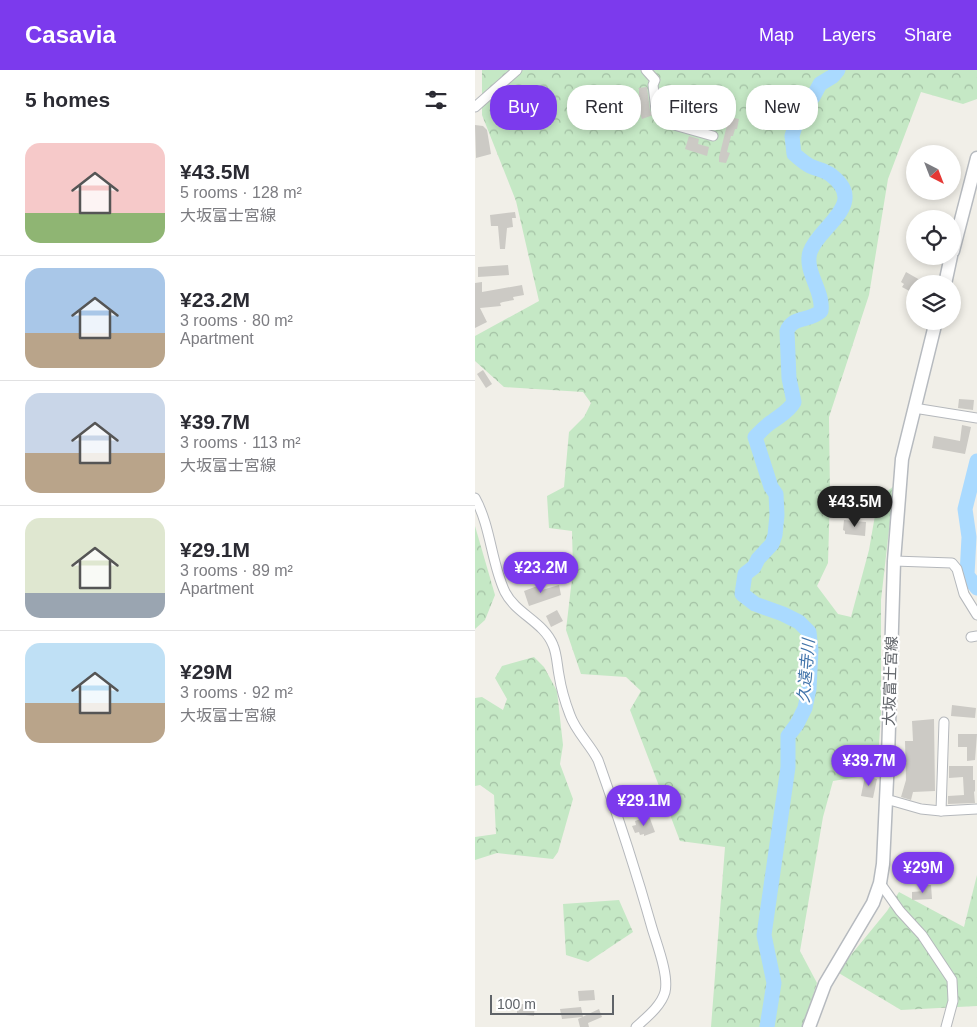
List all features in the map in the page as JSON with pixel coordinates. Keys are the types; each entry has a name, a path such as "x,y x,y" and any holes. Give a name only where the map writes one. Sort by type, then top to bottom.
{"main road":[{"path":"961,221 977,158"},
{"name":"大坂富士宮線","path":"809,1027 825,984 873,903 880,884 886,799 894,561 902,459 934,330"}],"street":[{"path":"475,107 517,70"},
{"path":"646,70 655,80 653,85 657,110 674,125 713,136"},
{"path":"914,408 977,418"},
{"path":"475,498 484,516 498,575 510,601 537,624 553,645 561,687 570,715 576,728 598,760 631,854 660,954 665,989 660,1003 636,1027"},
{"path":"894,561 952,563 957,569 964,594 977,615"},
{"path":"941,811 944,722"},
{"path":"886,799 921,809 941,811 973,809"},
{"path":"880,884 900,911 922,935 952,980 953,1001 946,1027"}],"green space":[{"path":"482,70 977,70 977,99 963,104 921,92 888,179 869,295 829,417 830,494 828,563 817,586 838,614 851,617 869,550 878,498 894,486 881,600 881,714 877,774 833,781 823,817 800,951 817,983 803,1027 711,1027 725,847 680,841 630,710 641,691 626,677 581,674 566,630 573,570 572,531 549,528 547,496 564,487 569,432 584,417 591,403 583,392 504,387 475,361 475,336 539,301 516,201 482,115"},
{"path":"475,526 495,595 485,620 475,629"},
{"path":"534,657 544,667 557,691 563,745 560,764 573,799 558,852 553,859 497,853 475,860 475,837 496,834 494,795 480,785 475,786 475,698 482,697 503,710 507,699 495,678 502,666"},
{"path":"977,875 977,1006 901,1010 837,972 887,911 899,892 964,927"},
{"path":"619,900 633,932 588,962 566,955 563,904"}],"building":[{"path":"647,87 651,112 651,116 642,119 641,116 641,88"},
{"path":"736,118 739,119 736,129"},
{"path":"475,125 483,126 487,130 491,154 476,158"},
{"path":"726,130 735,130 733,136 731,136 727,152 730,153 726,163 719,162"},
{"path":"689,136 699,139 698,144 709,147 707,156 685,149"},
{"path":"515,212 516,218 512,218 513,227 507,228 505,249 500,249 498,226 491,226 490,215"},
{"path":"508,265 509,275 478,277 478,267"},
{"path":"906,272 911,275 906,275 906,289 902,287 904,284 901,282"},
{"path":"482,282 482,292 522,285 524,295 513,297 514,300 500,303 501,306 480,308 487,322 475,328 475,283"},
{"path":"483,370 492,384 486,388 477,374"},
{"path":"959,399 974,400 973,410 958,408"},
{"path":"962,425 971,427 965,454 932,448 934,436 960,441"},
{"path":"844,501 854,503 850,519 841,517"},
{"path":"844,520 866,522 865,536 845,534 843,530"},
{"path":"540,585 542,590 559,585 561,595 529,606 524,591"},
{"path":"557,610 563,621 551,627 546,616"},
{"path":"952,705 976,708 975,718 951,716"},
{"path":"934,719 935,791 913,792 911,800 901,797 906,780 905,741 913,741 912,721"},
{"path":"958,734 977,734 975,760 967,761 967,747 958,747"},
{"path":"949,766 973,766 975,803 948,804 948,796 964,795 963,777 949,778"},
{"path":"865,776 877,779 873,798 861,796"},
{"path":"649,816 655,832 644,836 644,834 640,835 639,832 635,833 632,826 636,825 635,821"},
{"path":"923,885 931,885 932,899 912,900 912,892 924,891"},
{"path":"594,990 595,1000 579,1001 578,991"},
{"path":"524,1002 535,1003 534,1016 517,1014 517,1007 520,1007 520,1004 524,1004"},
{"path":"581,1007 583,1017 562,1019 560,1009"},
{"path":"599,1009 602,1017 588,1023 589,1027 580,1027 578,1019"}],"waterway":[{"name":"久遠寺川","path":"767,1027 774,983 764,935 788,767 788,736 805,708 809,689 811,650 809,632 799,622 755,604 742,594 745,574 754,567 758,559 772,544 777,515 776,494 771,487 755,437 794,402 789,378 787,331 793,323 811,317 821,311 820,296 810,267 810,252 815,242 838,215 845,196 841,186 831,175 808,165 794,154 792,136 801,108 813,97 820,84 833,76 838,70"},
{"path":"977,461 965,509 969,537 967,575 977,588"}]}
